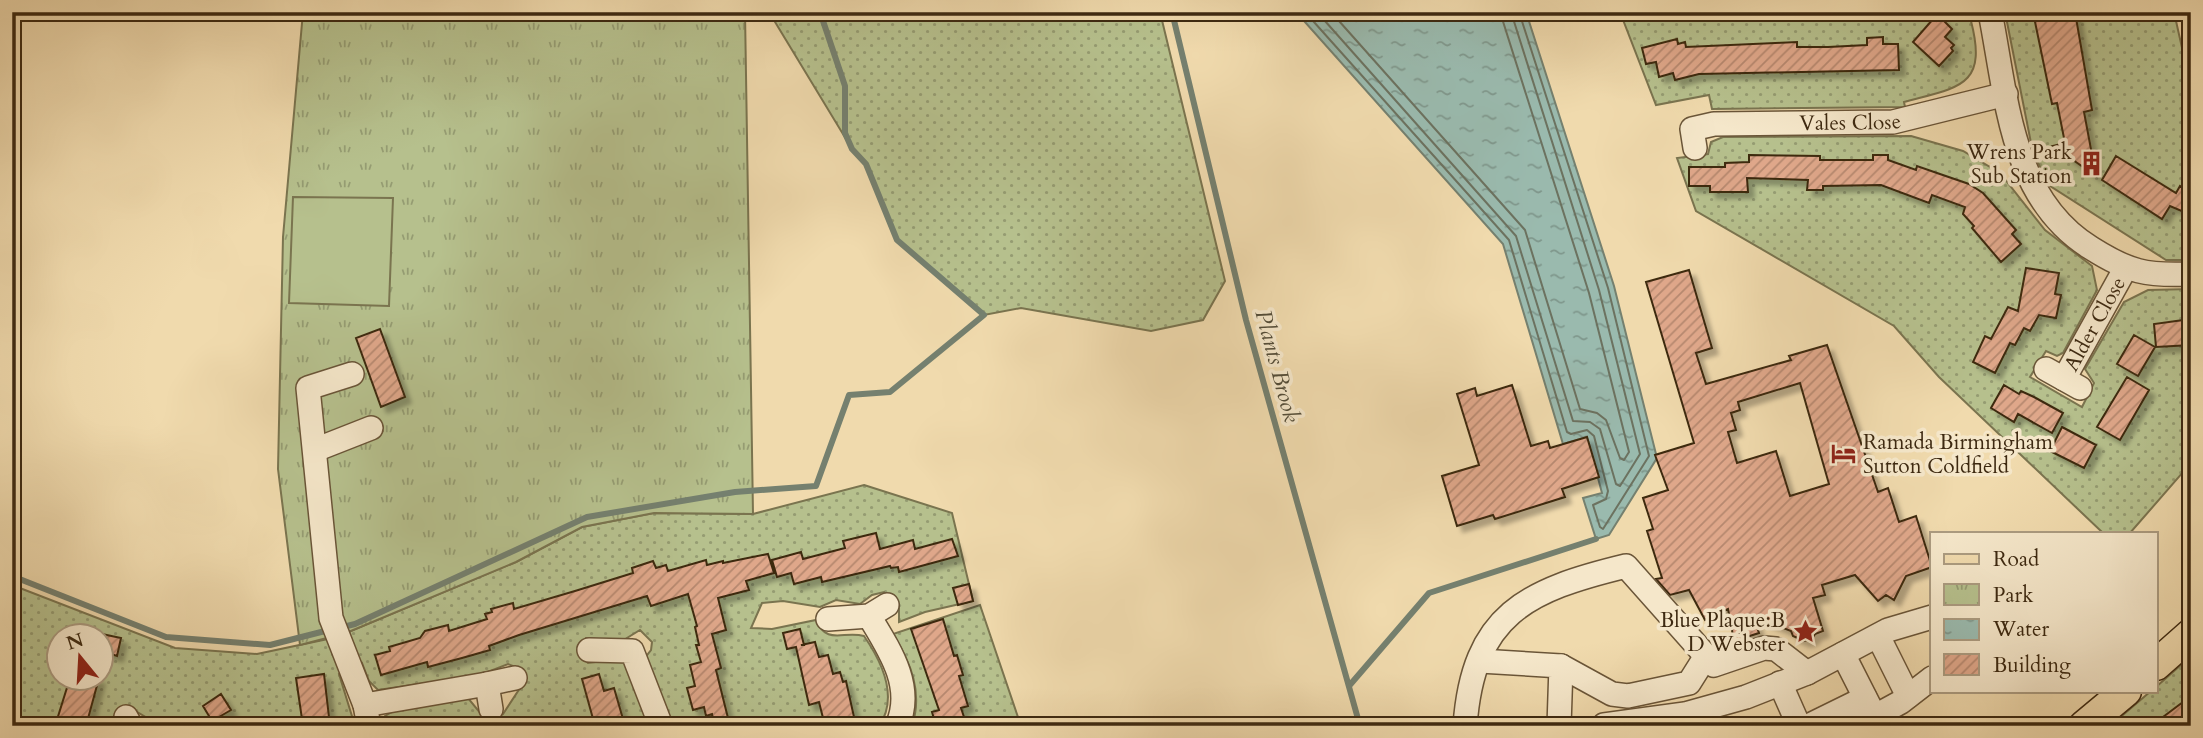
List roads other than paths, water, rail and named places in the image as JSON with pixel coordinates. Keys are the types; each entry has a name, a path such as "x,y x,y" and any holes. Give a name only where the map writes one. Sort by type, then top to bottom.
{"main road":[{"path":"2158,663 2191,634"},
{"path":"2084,726 2125,692"}],"street":[{"path":"1990,12 2018,155 2039,200 2059,225 2125,269 2143,273 2191,274"},
{"name":"Vales Close","path":"1692,129 1714,124 1894,122 2006,94"},
{"name":"Alder Close","path":"2064,379 2125,269"},
{"path":"352,374 308,388 334,627 367,715 515,678"},
{"path":"315,450 371,428"},
{"path":"1465,726 1467,697 1480,661 1494,632 1514,608 1550,589 1626,566 1714,665 1764,648 1776,649 1807,673"},
{"path":"828,619 878,610 903,681 903,701 897,726"},
{"path":"1604,690 1604,725 1685,714 1780,684 1878,636 1930,618"},
{"path":"1878,636 1909,696"},
{"path":"589,650 632,651 661,726"},
{"path":"1843,654 1865,713"},
{"path":"1480,661 1561,666 1604,690 1628,696 1689,683 1706,656"},
{"path":"1559,726 1561,666"},
{"path":"1808,726 1865,713 1909,696 1930,680"},
{"path":"487,684 491,709"},
{"path":"1780,684 1799,726"}],"water":[{"path":"1296,12 1526,12 1614,286 1657,458 1609,535 1596,539 1583,498 1602,493 1587,437 1563,444 1503,244"}],"waterway":[{"path":"339,628 355,624 587,517 735,492 816,486 849,395 890,392 984,315 897,240 866,164 852,149 845,133 845,86 820,12"},
{"name":"Plants Brook","path":"1172,12 1246,320 1360,726"},
{"path":"1349,686 1429,593 1596,539"},
{"path":"12,576 166,637 270,645 329,630"}],"place":[{"name":"Wrens Park Sub Station","path":"2092,164"},
{"name":"Ramada Birmingham Sutton Coldfield","path":"1843,454"},
{"name":"Blue Plaque:B D Webster","path":"1805,632"}]}
